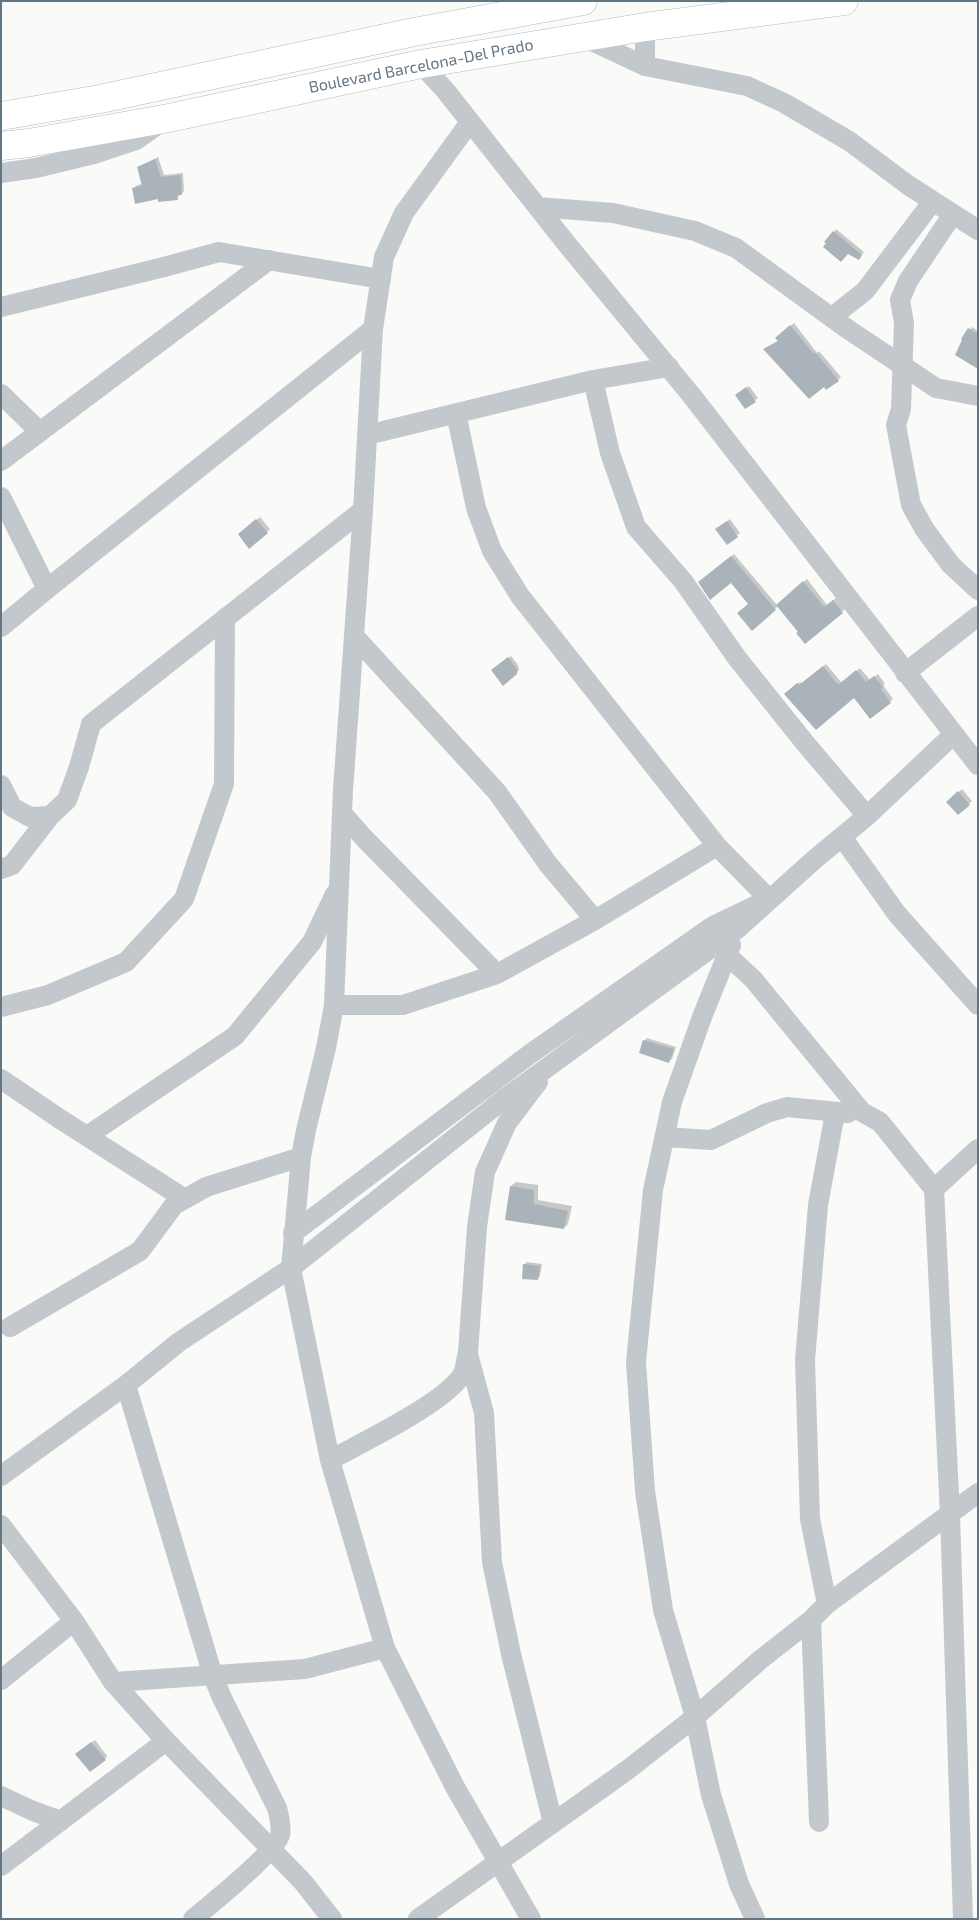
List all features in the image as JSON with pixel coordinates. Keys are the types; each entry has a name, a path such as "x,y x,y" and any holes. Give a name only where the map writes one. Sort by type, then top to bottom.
{"main road":[{"name":"Boulevard Barcelona-Del Prado","path":"1,116 100,99 414,32 583,1"},
{"name":"Boulevard Barcelona-Del Prado","path":"1,146 29,143 169,118 421,64 581,36 844,1"}],"street":[{"path":"645,27 645,66"},
{"path":"581,36 645,66 747,86 784,103 849,140 908,185 978,230"},
{"path":"421,64 445,90 669,367 978,765"},
{"path":"1,173 36,168 111,149 136,140 169,118"},
{"path":"470,122 404,213 384,257 373,329 355,637 342,813 334,1005 301,1157 291,1268 330,1460 385,1648 454,1787 531,1919"},
{"path":"832,317 865,291 933,201"},
{"path":"538,207 613,213 695,231 736,248 936,388 978,396"},
{"path":"953,214 908,281 900,300 904,323 901,409 896,425 911,505 951,566 978,590"},
{"path":"1,307 146,272 219,252 381,279"},
{"path":"1,461 269,260"},
{"path":"1,627 47,588 373,329"},
{"path":"367,435 593,380 669,367"},
{"path":"593,380 610,453 636,527 683,581 743,666 867,816"},
{"path":"1,394 39,431"},
{"path":"456,413 476,508 492,551 520,596 717,846 769,899"},
{"path":"1,497 47,588"},
{"path":"1,869 12,865 50,816 67,800 80,767 91,724 363,510"},
{"path":"905,673 978,616"},
{"path":"1,1007 48,995 126,962 184,899 224,784 225,618"},
{"path":"355,637 498,792 548,864 595,920"},
{"path":"1,1476 126,1385 178,1342 291,1268 383,1193 553,1062 736,930 769,899 867,816 954,734"},
{"path":"1,785 12,806 30,817 50,816"},
{"path":"342,813 497,974"},
{"path":"842,837 897,914 978,1005"},
{"path":"334,1005 403,1005 497,974 595,920 717,846"},
{"path":"87,1136 235,1036 312,942 338,887"},
{"path":"293,1233 530,1054 712,926 769,899"},
{"path":"736,930 702,1017 672,1102 653,1190 636,1362 645,1491 663,1610 695,1717 711,1795 740,1884 755,1919"},
{"path":"727,955 752,979 862,1112 880,1122 934,1188 950,1515 964,1919"},
{"path":"330,1460 414,1414 455,1383 464,1371 468,1352 477,1227 485,1172 507,1123 553,1062"},
{"path":"1,1078 185,1199"},
{"path":"665,1137 711,1140 767,1113 787,1108 835,1113 862,1112"},
{"path":"827,1604 810,1519 805,1360 818,1205 835,1113"},
{"path":"934,1188 978,1149"},
{"path":"4,1325 140,1251 174,1205 206,1187 301,1157"},
{"path":"468,1352 484,1413 492,1562 511,1654 553,1823"},
{"path":"126,1385 213,1676 277,1808 281,1826 280,1837 271,1848 234,1885 193,1919"},
{"path":"418,1919 626,1771 695,1717 760,1660 811,1620 827,1604 978,1493"},
{"path":"1,1525 74,1621 112,1682 166,1741 304,1882 332,1919"},
{"path":"811,1620 819,1822"},
{"path":"1,1680 74,1621"},
{"path":"112,1682 305,1669 385,1648"},
{"path":"1,1866 166,1741"},
{"path":"1,1796 33,1811 61,1821"}],"building":[{"path":"155,159 161,177 181,175 182,195 177,195 178,200 158,202 158,199 135,204 132,188 142,186 137,167"},
{"path":"833,231 862,255 859,260 848,254 841,262 823,247 826,243 824,242"},
{"path":"790,325 839,381 826,390 824,387 809,399 763,349 778,341 775,338"},
{"path":"968,328 978,334 978,369 955,355 961,339"},
{"path":"746,387 756,402 745,409 735,395"},
{"path":"256,519 268,533 249,549 238,534"},
{"path":"727,521 738,537 727,545 715,529"},
{"path":"731,556 776,610 752,631 737,613 748,604 731,583 710,600 698,582"},
{"path":"803,581 824,607 833,600 843,613 805,644 796,633 798,632 776,605"},
{"path":"508,657 517,669 517,674 503,686 491,670"},
{"path":"823,666 838,685 856,670 866,682 874,676 883,687 881,689 891,703 870,719 854,698 816,730 784,694"},
{"path":"958,791 970,805 958,815 946,802"},
{"path":"643,1040 674,1049 669,1063 639,1053"},
{"path":"510,1186 534,1190 534,1204 568,1211 564,1229 505,1220"},
{"path":"523,1264 540,1266 538,1280 522,1279"},
{"path":"91,1742 106,1760 90,1772 75,1754"}]}
